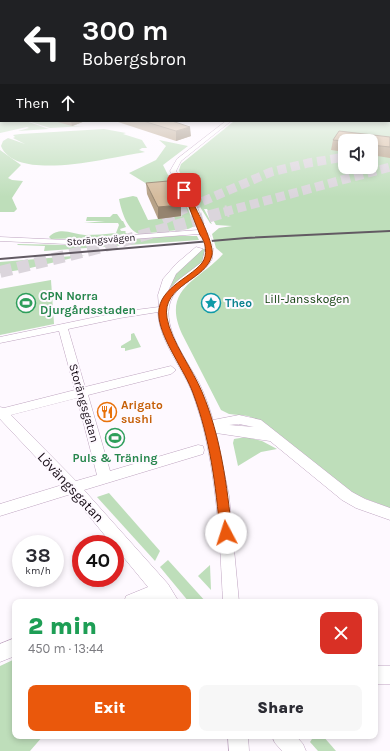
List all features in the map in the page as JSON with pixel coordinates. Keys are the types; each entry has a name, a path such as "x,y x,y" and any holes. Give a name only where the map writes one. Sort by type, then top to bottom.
{"street":[{"path":"0,340 164,306 178,284 205,264 208,259 209,248 207,238 203,233 194,209 173,171 179,160 221,127"},
{"path":"203,233 202,244 199,249 175,268 169,276 164,289 164,322 198,392 209,427 220,473 231,599"},
{"name":"Storängsvägen","path":"0,239 66,242 203,233"},
{"name":"Storängsgatan","path":"63,327 106,478"},
{"path":"0,412 171,370"},
{"name":"Lövängsgatan","path":"0,412 74,488 167,596"},
{"path":"209,427 254,432 274,438 347,496 361,504 390,514"},
{"path":"0,510 198,450"},
{"path":"150,599 167,596"},
{"path":"0,653 12,648"},
{"path":"378,675 390,675"},
{"path":"238,739 239,751"}],"green space":[{"path":"0,127 27,127 0,133"},
{"path":"27,127 43,127 49,129 18,131 29,128"},
{"name":"Lill-Jansskogen","path":"227,127 390,127 390,508 358,496 266,424 248,416 229,414 221,410 182,334 177,318 176,306 179,296 186,287 223,254 216,248 212,234 219,228 232,226 216,225 207,209 204,209 212,224 210,223 181,176 179,170 181,164"},
{"path":"104,129 126,133 123,134 142,140 147,148 142,148 139,150 145,152 87,162 44,166 25,163 10,157 1,146 3,141 8,138 25,144 13,138 15,137 13,135"},
{"path":"159,140 188,146 163,165 177,193 180,194 185,202 195,226 188,229 139,234 135,232 128,224 121,209 119,199 133,196 137,197 148,220 181,216 169,192 147,184 129,173 156,160 166,146"},
{"path":"0,150 21,165 8,178 23,181 12,198 17,209 14,212 0,212"},
{"path":"113,214 117,214 122,221 86,221 87,217 110,217"},
{"path":"123,221 126,227 120,229 121,231 126,231 125,232 127,234 88,238 51,239 49,237 62,231 85,235 116,233 119,225 118,223 84,223"},
{"path":"176,236 197,236 199,240 44,251 45,246 17,245 67,245"},
{"path":"211,248 209,257 168,289 172,275 202,249"},
{"path":"85,255 26,269 0,273 0,262"},
{"name":"CPN Norra Djurgårdsstaden","path":"51,280 54,324 0,335 0,289"},
{"path":"134,333 141,347 125,351 125,348 121,348 121,346 131,340 131,334"},
{"path":"246,437 262,441 277,449 261,452 238,466 233,443 234,439"},
{"path":"109,493 160,551 155,561 97,497"},
{"path":"168,560 203,599 187,599 160,567"},
{"path":"210,565 211,590 198,576"},
{"path":"12,660 12,739 40,739 30,751 0,751 0,666"},
{"path":"312,739 326,739 336,751 318,751 310,742"}],"building":[{"path":"163,127 190,127 176,131"},
{"path":"339,131 364,134 338,134 338,140 333,140"},
{"path":"378,136 390,137 390,147 378,146"},
{"path":"168,181 181,205 158,207 146,183"}],"tunnel":[{"path":"178,212 271,172 308,163 338,158"},
{"path":"224,212 390,167"},
{"path":"162,219 180,211"},
{"path":"0,272 98,248 228,211"}],"railway":[{"path":"0,259 246,238 390,231"}],"place":[{"name":"CPN Norra Djurgårdsstaden","path":"26,303"},
{"name":"Theo","path":"211,303"},
{"name":"Arigato sushi","path":"107,412"},
{"name":"Puls & Träning","path":"115,438"}],"route":[{"path":"184,190 194,209 203,235 207,238 209,254 205,264 173,289 165,303 163,317 168,332 198,392 209,427 220,473 226,533"}]}
